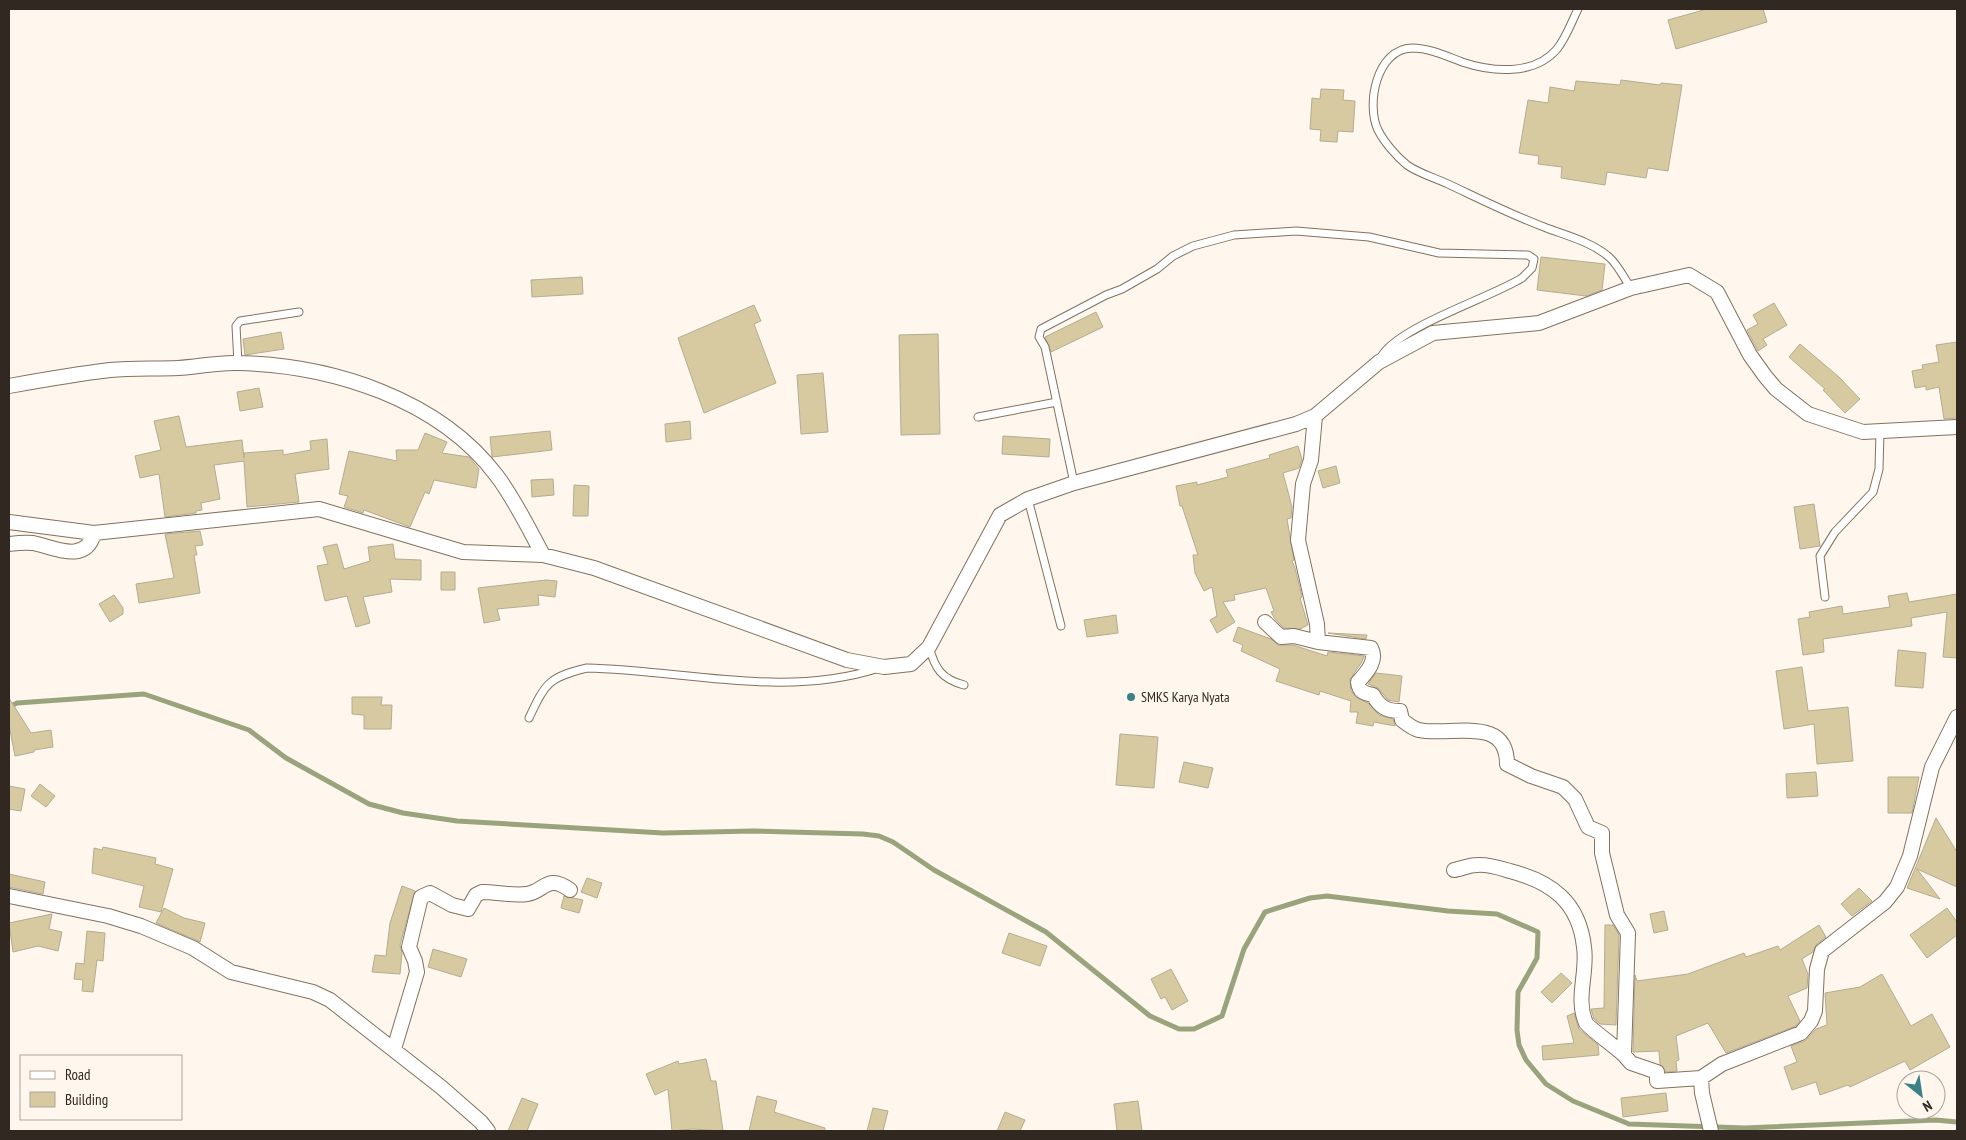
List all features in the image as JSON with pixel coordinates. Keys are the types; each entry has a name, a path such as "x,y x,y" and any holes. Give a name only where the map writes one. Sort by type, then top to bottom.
{"street":[{"path":"9,522 94,533 319,509 463,552 543,555 594,568 847,660 884,667 911,664 929,647 1000,515 1028,499 1074,483 1296,424 1315,416 1379,362 1433,333 1539,323 1631,288 1689,275 1717,292 1750,355 1776,389 1808,414 1863,432 1957,427"},
{"path":"9,386 111,370 238,363 320,373 352,380 393,396 439,422 476,453 498,476 543,555"},
{"path":"1315,416 1311,460 1303,484 1298,540 1317,624 1318,642"},
{"path":"9,544 26,542 57,551 75,552 85,548 94,533"},
{"path":"1265,622 1281,637 1294,636 1318,642 1371,648 1373,652 1371,668 1358,682 1360,689 1364,693 1373,695 1381,707 1389,711 1400,711 1402,720 1417,730 1438,732 1469,729 1492,734 1503,742 1507,752 1507,764 1531,776 1563,787 1575,800 1588,827 1602,833 1602,853 1617,915 1628,933 1624,1055"},
{"path":"1454,870 1477,865 1494,866 1538,878 1560,893 1578,919 1585,948 1581,990 1585,1021 1588,1028 1601,1034 1631,1062 1657,1072 1657,1082 1701,1078 1722,1064 1801,1032 1812,1021 1815,1011 1816,969 1822,951 1885,902 1897,887 1910,856 1932,767 1957,717"},
{"path":"394,1049 417,972 409,947 421,897 430,893 468,910 476,895 482,892 528,894 537,890 543,884 555,883 570,890"},
{"path":"9,896 116,918 172,938 204,953 231,972 313,992 344,1009 466,1108 488,1131"},
{"path":"1701,1078 1702,1093 1711,1131"}],"lane":[{"path":"1578,9 1559,48 1549,57 1536,64 1498,71 1480,68 1424,48 1409,48 1396,53 1385,64 1376,78 1372,116 1379,132 1408,165 1515,215 1594,247 1610,258 1631,288"},
{"path":"1074,483 1045,347 1039,337 1041,329 1139,280 1173,256 1210,240 1255,232 1296,231 1369,237 1439,253 1528,254 1534,259 1532,268 1522,278 1401,338 1384,352 1379,362"},
{"path":"238,363 236,326 240,321 299,312"},
{"path":"978,417 1057,402"},
{"path":"1825,597 1820,556 1835,532 1873,492 1879,469 1880,432"},
{"path":"1028,499 1061,626"},
{"path":"929,647 934,663 940,673 952,682 964,685"},
{"path":"529,718 540,693 550,681 570,672 587,668 769,684 840,680 884,667"}],"building":[{"path":"1707,9 1763,9 1767,22 1676,49 1668,20"},
{"path":"1621,80 1660,85 1661,83 1682,85 1668,171 1648,168 1646,178 1607,172 1605,185 1561,178 1562,167 1538,164 1539,156 1519,153 1528,100 1548,103 1550,87 1574,91 1576,81 1620,85"},
{"path":"1321,89 1344,90 1343,100 1355,101 1353,132 1338,131 1337,142 1320,141 1321,130 1310,129 1312,98 1320,99"},
{"path":"1541,257 1605,264 1602,290 1586,296 1537,290"},
{"path":"582,277 583,294 532,297 531,280"},
{"path":"1774,303 1787,325 1763,339 1767,345 1758,351 1747,330 1758,324 1753,315"},
{"path":"754,305 761,321 754,324 776,383 704,413 678,338"},
{"path":"1096,312 1103,327 1051,352 1045,337"},
{"path":"281,332 284,349 245,355 243,339"},
{"path":"938,334 940,434 901,435 899,335"},
{"path":"1957,342 1957,418 1944,419 1939,387 1926,390 1926,386 1915,388 1912,371 1923,369 1922,365 1939,362 1936,345"},
{"path":"1800,344 1839,377 1860,399 1845,413 1823,390 1825,389 1789,357"},
{"path":"823,373 828,432 801,434 797,375"},
{"path":"259,388 263,407 240,411 237,392"},
{"path":"179,416 186,447 242,440 244,458 244,453 283,450 283,455 311,450 310,441 327,439 329,469 295,474 299,502 247,507 244,461 214,465 220,499 201,503 202,510 196,511 196,513 165,517 159,474 140,478 135,456 161,450 154,421"},
{"path":"690,421 691,439 666,442 665,424"},
{"path":"550,431 552,450 492,457 490,437"},
{"path":"425,433 447,442 442,453 469,457 479,469 476,488 434,480 429,494 425,492 410,527 364,510 363,513 344,507 348,496 339,494 349,451 397,461 396,450 418,450"},
{"path":"1003,436 1050,439 1049,457 1002,454"},
{"path":"1298,446 1302,459 1299,468 1283,473 1292,507 1291,518 1287,519 1294,560 1292,561 1308,625 1300,629 1284,628 1271,612 1274,611 1266,588 1234,595 1235,600 1223,602 1235,622 1217,633 1210,620 1217,616 1212,587 1204,591 1195,573 1193,555 1198,555 1182,506 1180,506 1176,486 1197,482 1197,485 1228,477 1226,470 1270,458 1269,455"},
{"path":"1336,466 1340,483 1323,488 1318,471"},
{"path":"553,479 554,495 532,497 531,480"},
{"path":"574,485 589,486 588,516 573,516"},
{"path":"1814,504 1820,546 1800,549 1794,507"},
{"path":"200,531 203,545 195,546 197,555 194,555 200,593 139,603 136,584 174,578 165,534"},
{"path":"337,544 344,569 370,561 368,547 393,544 395,559 421,560 421,580 390,579 392,592 363,597 370,623 356,627 347,596 325,601 317,566 328,564 323,547"},
{"path":"441,572 455,572 455,590 441,590"},
{"path":"546,580 557,581 555,597 538,595 539,605 497,609 500,620 484,623 478,588"},
{"path":"1907,593 1909,602 1957,594 1957,658 1943,657 1947,612 1911,618 1912,626 1823,639 1824,652 1803,655 1798,619 1810,617 1809,612 1842,606 1843,614 1890,607 1888,596"},
{"path":"114,595 123,608 123,614 110,622 99,604"},
{"path":"1116,615 1118,633 1087,637 1084,620"},
{"path":"1238,627 1271,639 1278,645 1293,645 1327,656 1328,652 1364,656 1350,679 1351,691 1357,698 1368,703 1379,715 1393,719 1395,726 1374,722 1373,726 1356,723 1358,712 1350,712 1351,701 1320,691 1319,695 1276,681 1280,669 1241,651 1243,645 1233,641"},
{"path":"1328,633 1367,635 1366,639"},
{"path":"1898,650 1926,653 1923,688 1895,686"},
{"path":"1802,667 1808,711 1848,707 1853,761 1817,764 1814,724 1784,729 1776,671"},
{"path":"1376,673 1402,676 1399,702 1388,700 1378,688 1368,684"},
{"path":"352,697 382,697 381,705 392,705 391,729 364,729 364,715 352,714"},
{"path":"9,698 31,733 51,730 53,747 15,756 9,725"},
{"path":"1120,734 1158,737 1154,788 1116,785"},
{"path":"1184,762 1213,768 1208,788 1179,782"},
{"path":"1816,772 1818,796 1787,798 1786,774"},
{"path":"1888,777 1919,777 1912,813 1888,813"},
{"path":"40,784 55,796 46,807 31,796"},
{"path":"9,786 25,789 21,811 9,809"},
{"path":"1936,818 1957,852 1957,887 1917,869 1940,899 1907,888"},
{"path":"103,847 156,858 155,864 173,869 161,912 139,907 144,886 92,873 94,848 102,850"},
{"path":"9,874 45,882 43,894 9,887"},
{"path":"587,878 602,883 597,898 581,892"},
{"path":"402,886 415,891 400,945 402,953 400,974 372,972 375,955 386,956 390,923"},
{"path":"1859,888 1872,901 1852,916 1841,904"},
{"path":"564,896 583,900 579,913 561,908"},
{"path":"164,908 184,918 205,923 200,942 156,923"},
{"path":"1947,908 1957,922 1957,935 1927,958 1910,935"},
{"path":"1664,911 1668,930 1654,933 1650,914"},
{"path":"52,914 49,929 62,932 58,951 38,946 13,952 9,923"},
{"path":"1605,925 1613,925 1619,935 1616,1025 1600,1024 1594,1019 1591,1009 1604,1008"},
{"path":"1819,925 1826,937 1816,945 1813,952 1802,959 1808,974 1807,988 1788,996 1800,1021 1796,1026 1726,1053 1708,1023 1676,1036 1679,1060 1676,1061 1677,1071 1666,1072 1660,1064 1659,1051 1633,1052 1635,975 1637,981 1688,974 1744,953 1746,957 1778,946 1780,950"},
{"path":"87,931 105,933 103,961 97,960 93,992 82,991 83,980 74,979 76,963 84,964"},
{"path":"1009,933 1047,946 1040,966 1002,953"},
{"path":"433,949 467,959 461,977 428,967"},
{"path":"1171,969 1188,1001 1172,1010 1165,997 1161,999 1151,979"},
{"path":"1561,973 1572,983 1552,1003 1541,992"},
{"path":"1882,974 1911,1026 1932,1014 1950,1047 1910,1070 1905,1061 1850,1087 1848,1085 1820,1095 1816,1082 1792,1090 1784,1067 1797,1062 1791,1046 1805,1041 1816,1029 1827,1025 1825,993 1860,987"},
{"path":"1574,1013 1579,1029 1598,1045 1599,1055 1543,1060 1542,1046 1574,1043 1567,1016"},
{"path":"706,1059 711,1081 716,1081 723,1131 693,1129 672,1131 668,1089 655,1095 646,1074 678,1061 679,1064"},
{"path":"1666,1093 1668,1111 1623,1117 1621,1098"},
{"path":"757,1096 777,1101 774,1112 825,1128 825,1131 749,1131"},
{"path":"522,1098 538,1104 527,1131 508,1131"},
{"path":"1138,1101 1142,1131 1117,1131 1114,1104"},
{"path":"873,1108 888,1111 883,1131 867,1131"},
{"path":"1005,1112 1025,1120 1020,1131 997,1131"}],"waterway":[{"path":"9,707 17,703 144,694 249,730 286,758 369,804 403,813 457,821 663,833 753,831 879,836 893,842 934,870 1046,932 1150,1016 1179,1029 1194,1029 1222,1016 1244,949 1265,912 1310,898 1327,896 1448,911 1497,914 1538,932 1537,958 1518,992 1517,1030 1519,1045 1526,1060 1546,1084 1573,1101 1629,1124 1745,1128 1936,1120 1957,1122"}],"place":[{"name":"SMKS Karya Nyata","path":"1131,697"}]}
